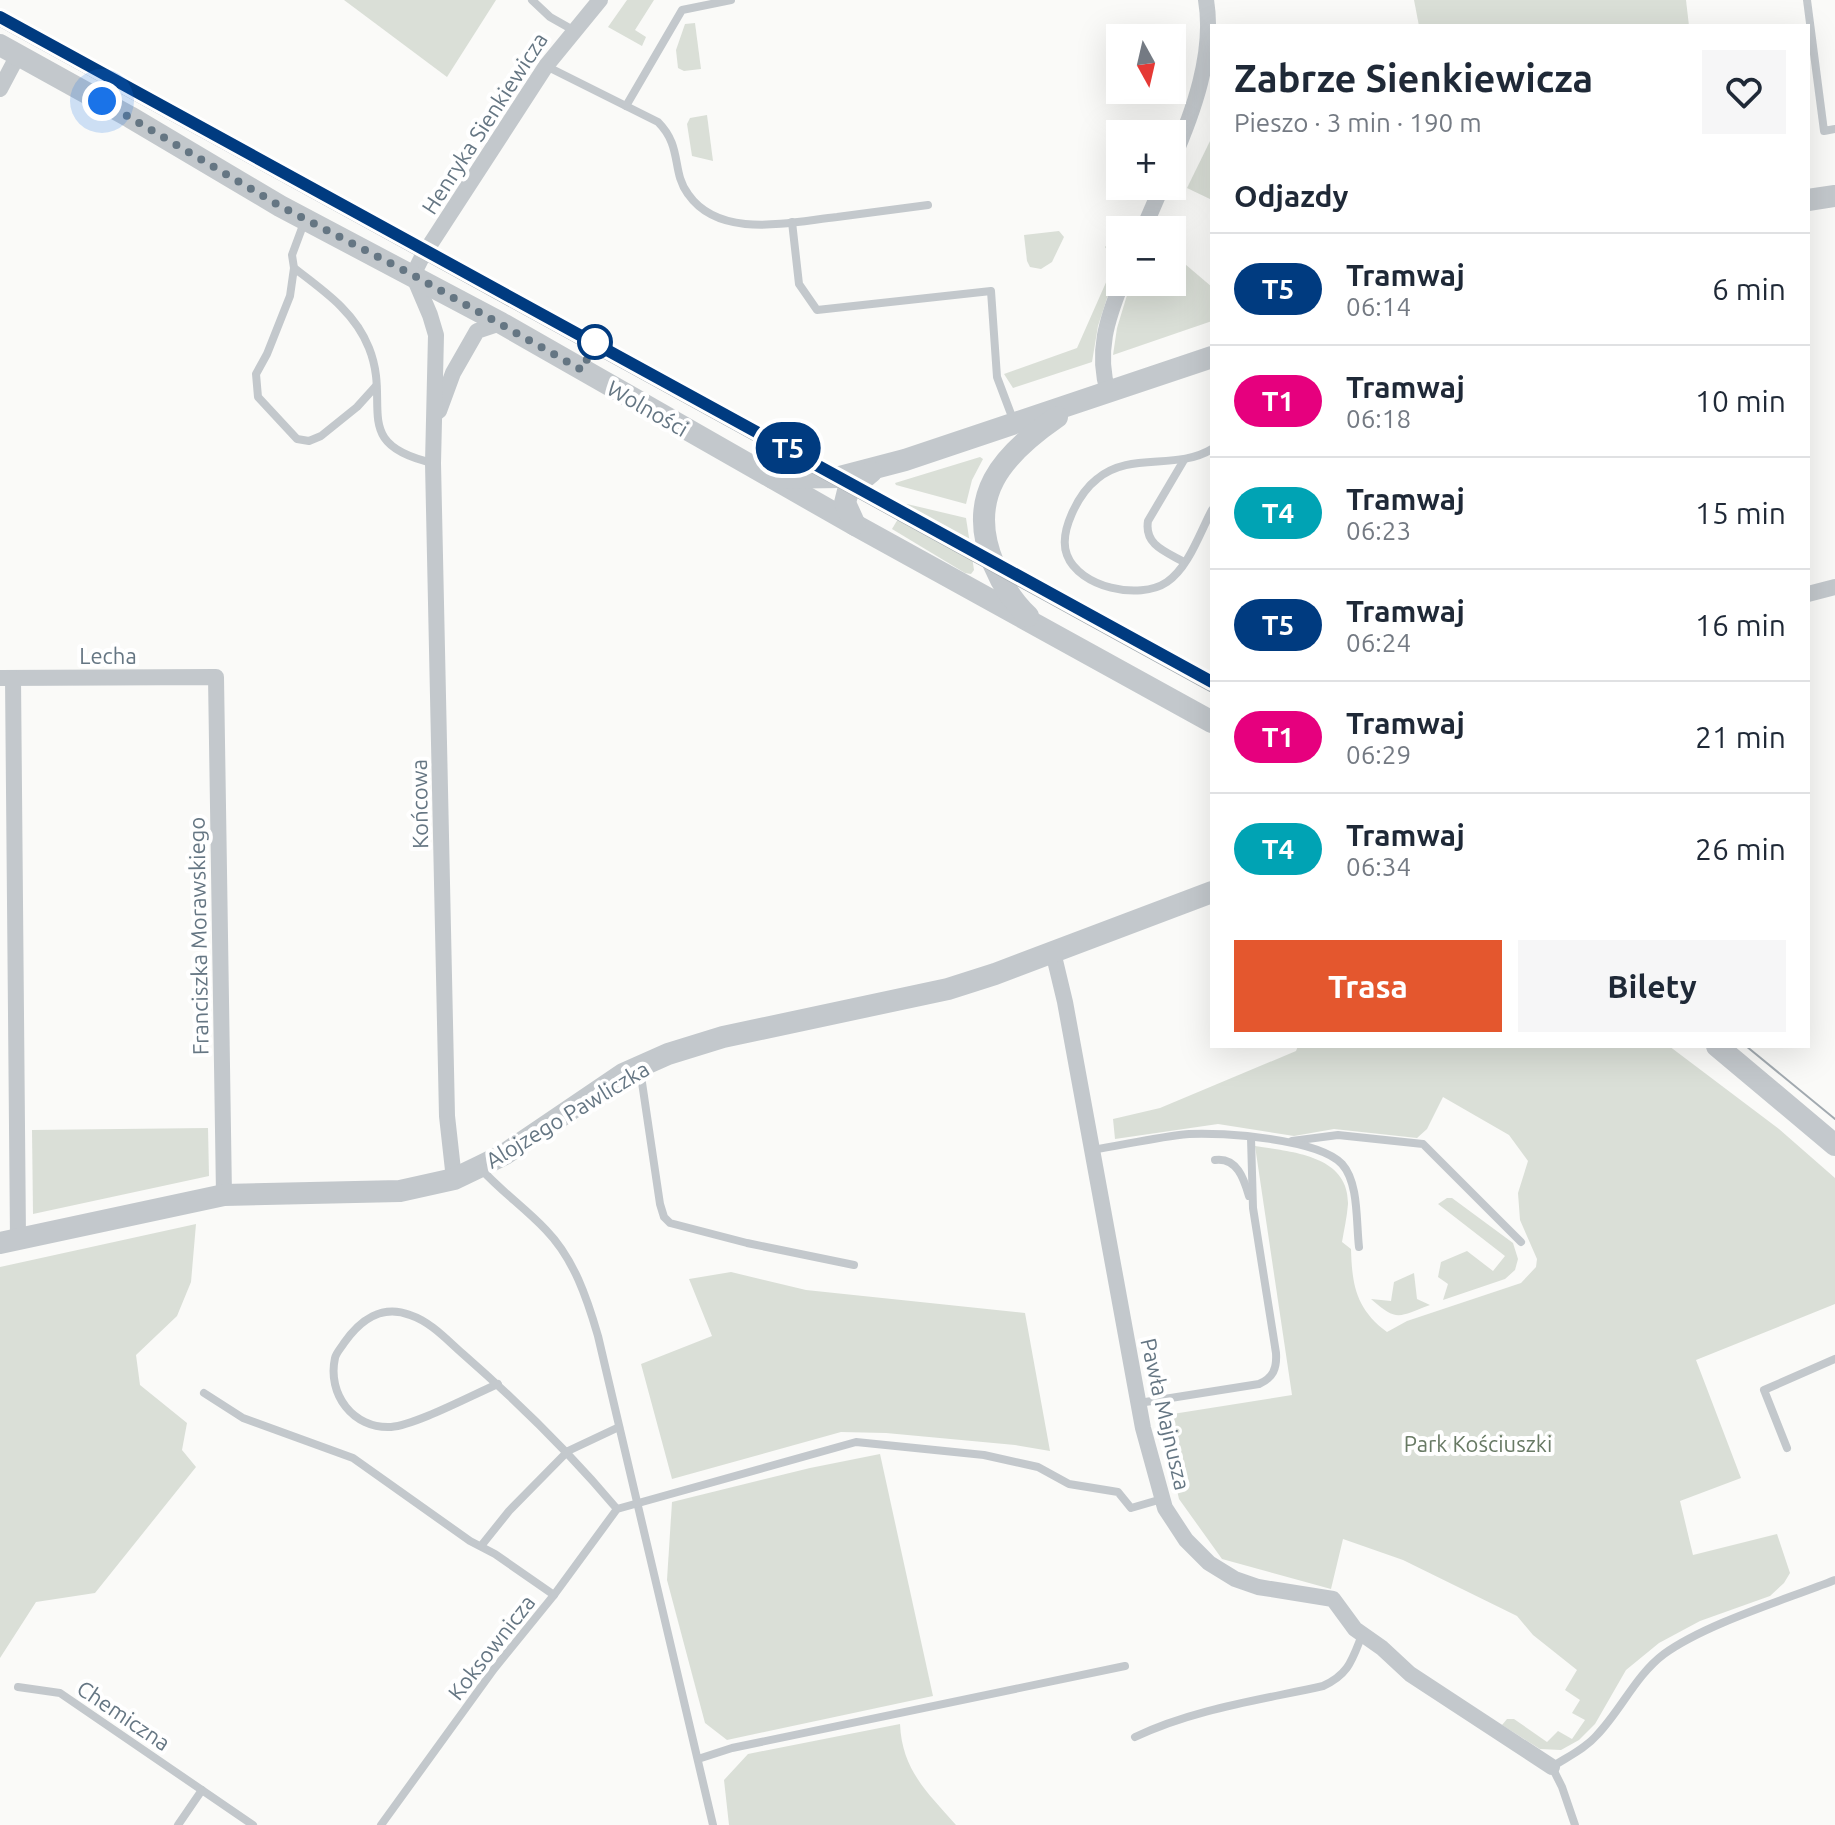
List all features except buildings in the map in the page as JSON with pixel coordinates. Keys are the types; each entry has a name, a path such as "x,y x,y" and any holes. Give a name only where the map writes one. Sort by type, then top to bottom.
{"street":[{"name":"Henryka Sienkiewicza","path":"413,275 546,66 600,0"},
{"path":"1186,124 1205,56 1208,29 1206,0"},
{"path":"0,89 9,50"},
{"name":"Wolności","path":"9,50 305,219 501,323 855,525 1210,721"},
{"path":"1810,200 1835,196"},
{"name":"Końcowa","path":"413,275 436,335 433,463 447,1116 454,1179"},
{"path":"1108,392 1101,364 1102,349 1106,323 1117,296"},
{"name":"Końcowa","path":"433,428 453,373 477,331 501,323"},
{"path":"772,478 825,479 883,466 1210,358"},
{"path":"1047,632 1009,595 985,541 982,519 986,495 1010,454 1028,437 1077,403"},
{"path":"855,525 845,503 848,491 883,466"},
{"path":"1810,593 1835,587"},
{"name":"Lecha","path":"6,678 216,677"},
{"name":"Franciszka Morawskiego","path":"216,677 224,1195"},
{"path":"6,678 9,1241"},
{"name":"Alojzego Pawliczka","path":"9,1241 224,1195 400,1191 454,1179 505,1154 623,1074 668,1054 723,1037 948,989 1210,893"},
{"name":"Pawła Majnusza","path":"1053,952 1065,1002 1138,1403 1162,1499 1186,1540 1209,1563 1235,1579 1258,1587 1333,1599 1362,1635 1382,1648 1410,1674 1552,1767"},
{"path":"1719,1048 1835,1145"}],"lane":[{"path":"532,0 550,17 573,30"},
{"path":"626,106 682,10 731,0"},
{"path":"1807,0 1824,131 1835,129"},
{"path":"546,66 658,122 675,146 681,181 687,194 699,207 718,218 748,224 792,222 928,205"},
{"path":"305,219 292,255 294,268 290,296 256,374 258,397 297,439 309,441 321,436 345,417 376,386"},
{"path":"792,222 799,284 817,310 991,291 997,377 1015,423"},
{"path":"294,268 343,306 358,327 370,350 379,428 388,443 406,456 433,463"},
{"path":"1210,450 1184,460 1133,462 1113,468 1096,479 1083,494 1071,519 1064,541 1067,554 1074,567 1115,591 1146,590 1166,583 1179,572 1210,514"},
{"path":"1184,460 1148,521 1146,530 1156,547 1184,562"},
{"path":"640,1066 660,1204 664,1217 670,1223 854,1265"},
{"path":"1091,1151 1186,1134 1212,1133 1286,1142 1326,1151 1344,1165 1352,1184 1359,1247"},
{"path":"1286,1142 1338,1135 1423,1144 1521,1242"},
{"path":"1138,1403 1259,1384 1268,1380 1274,1371 1276,1353 1253,1208 1251,1138"},
{"path":"1215,1160 1232,1162 1253,1208"},
{"path":"479,1167 548,1231 576,1273 598,1336 713,1825"},
{"path":"498,1384 410,1422 392,1427 372,1426 354,1417 340,1402 334,1379 335,1356 364,1319 387,1311 408,1314 426,1322 498,1384 568,1451 617,1509 856,1442 984,1455 1038,1467 1069,1484 1118,1492 1131,1508 1162,1499"},
{"path":"1787,1448 1764,1390 1835,1359"},
{"path":"204,1393 243,1418 353,1458 554,1595"},
{"path":"481,1546 509,1511 568,1451 619,1427"},
{"name":"Koksownicza","path":"381,1825 494,1669 554,1595 617,1509"},
{"path":"1575,1825 1552,1767 1597,1736 1663,1655 1705,1632 1835,1580"},
{"path":"1135,1737 1180,1718 1323,1686 1339,1679 1348,1668 1362,1635"},
{"path":"698,1759 748,1745 1125,1666"},
{"name":"Chemiczna","path":"18,1687 60,1693 253,1825"},
{"path":"178,1825 202,1790"}],"green space":[{"path":"344,0 496,0 447,77"},
{"path":"627,0 654,0 635,30 646,37 642,46 608,27"},
{"path":"1414,0 1686,0 1689,24 1419,24"},
{"path":"695,23 701,69 684,71 678,68 676,50 685,24"},
{"path":"707,115 713,161 692,156 687,124 690,118"},
{"path":"1210,141 1210,199 1187,188"},
{"path":"1059,231 1064,237 1052,262 1041,269 1030,267 1024,235"},
{"path":"1186,265 1210,285 1210,322 1113,355 1127,296 1186,296"},
{"path":"1106,282 1108,296 1098,326 1092,362 1013,388 1004,374 1077,348"},
{"path":"980,457 983,459 972,480 966,504 895,483"},
{"path":"907,504 966,518 974,570 971,574 892,529"},
{"name":"Park Kościuszki","path":"1297,1048 1672,1048 1779,1129 1835,1178 1835,1304 1696,1360 1741,1478 1680,1501 1693,1555 1777,1534 1790,1573 1770,1596 1700,1621 1659,1643 1626,1670 1595,1724 1579,1740 1561,1750 1540,1749 1502,1725 1507,1719 1514,1719 1547,1742 1558,1731 1572,1739 1585,1720 1572,1713 1580,1700 1565,1690 1577,1670 1533,1635 1517,1616 1403,1560 1343,1539 1331,1589 1222,1559 1179,1499 1160,1416 1292,1395 1255,1146 1301,1154 1329,1166 1339,1175 1346,1188 1348,1204 1342,1242 1351,1249 1358,1295 1368,1314 1387,1332 1407,1321 1521,1283 1536,1267 1537,1259 1520,1220 1518,1193 1528,1161 1509,1135 1443,1097 1427,1129 1417,1138 1334,1129 1294,1136 1218,1124 1115,1139 1113,1119 1160,1108"},
{"path":"208,1128 209,1176 33,1214 32,1130"},
{"path":"1452,1198 1513,1243 1518,1259 1515,1270 1505,1279 1443,1300 1448,1284 1438,1277 1441,1262 1467,1251 1493,1271 1505,1256 1438,1204"},
{"path":"196,1224 191,1282 177,1316 136,1355 140,1385 187,1423 182,1450 196,1467 95,1593 36,1602 0,1658 0,1267"},
{"path":"731,1272 806,1290 1025,1313 1050,1451 886,1433 841,1432 672,1479 641,1364 712,1336 689,1279"},
{"path":"1414,1273 1417,1299 1430,1305 1399,1315 1387,1312 1371,1299 1391,1301 1394,1282"},
{"path":"880,1454 933,1696 727,1740 705,1723 667,1580 672,1502"},
{"path":"900,1724 911,1767 926,1791 956,1825 729,1825 724,1780 748,1754"}],"tram line":[{"name":"T5","path":"0,17 1210,681"},
{"path":"0,26 1210,691"},
{"path":"1748,1048 1835,1119"}],"route":[{"path":"102,101 280,206 413,275 582,370 595,342"}]}
